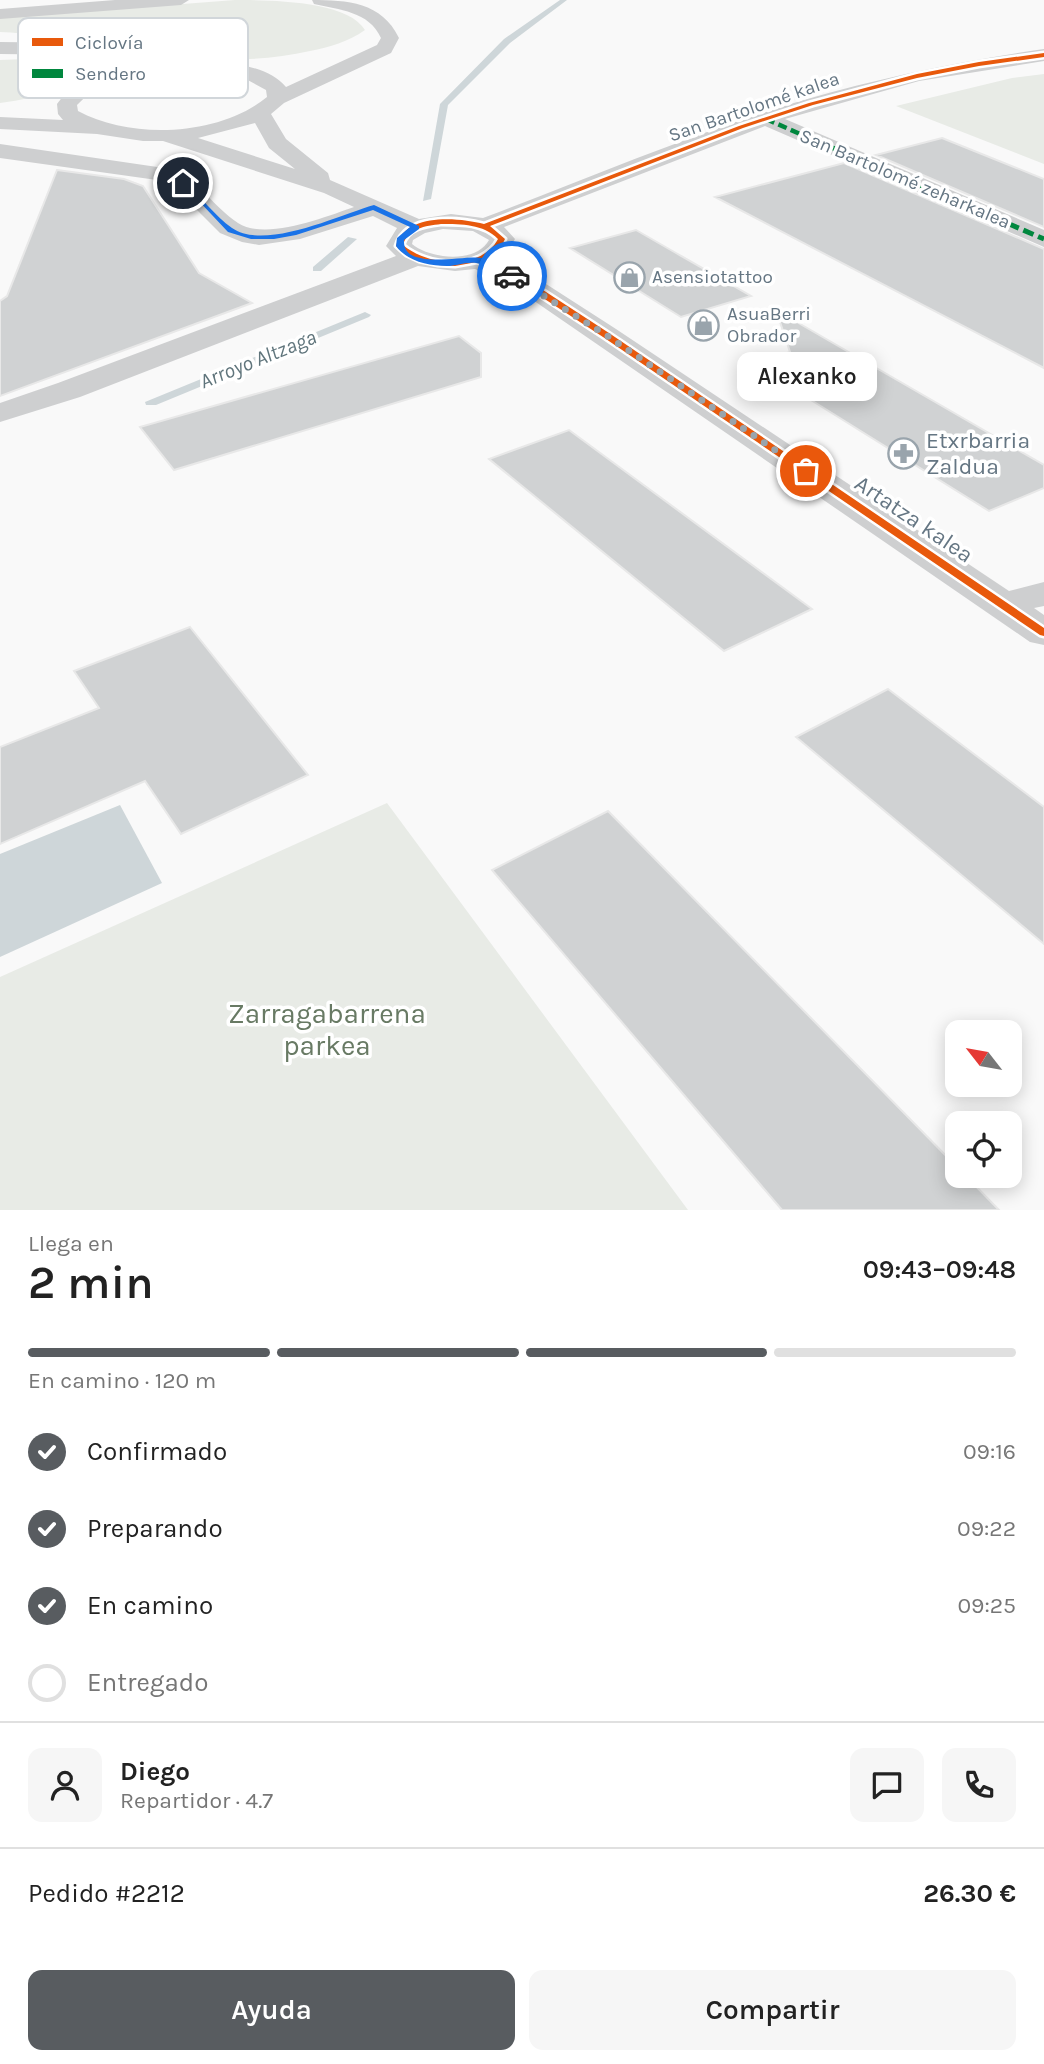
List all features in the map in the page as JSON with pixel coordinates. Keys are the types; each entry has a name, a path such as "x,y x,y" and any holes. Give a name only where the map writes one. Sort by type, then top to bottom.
{"street":[{"path":"0,14 181,0"},
{"path":"0,123 95,128 138,134 218,127 268,106 384,49 390,38 387,26 362,10 320,0"},
{"path":"316,59 367,42 380,32 372,18"},
{"path":"0,51 18,51"},
{"path":"0,51 18,52"},
{"name":"San Bartolomé kalea","path":"485,226 766,119 864,88 979,64 1044,55"},
{"path":"248,66 278,65"},
{"path":"248,74 264,79 276,88 268,106 277,143 332,188"},
{"path":"0,108 60,98"},
{"path":"72,98 67,104 68,114 78,122 95,128"},
{"name":"San Bartolomé zeharkalea","path":"766,119 1044,239"},
{"path":"162,134 332,188 416,227"},
{"path":"0,150 163,174 183,183 230,230 251,237 274,237 296,232 374,208"},
{"path":"458,222 485,226 502,239 500,247 492,254 478,260 446,264 415,258 404,253 400,246 400,240 416,227 458,222"},
{"path":"0,413 69,390 415,258"},
{"name":"Artatza kalea","path":"478,260 520,279 606,335 1044,633"},
{"path":"1003,605 1044,593"}],"green space":[{"path":"235,0 325,7 356,20 365,30 332,46 282,56 248,59 248,18 18,18 18,34 0,32 0,18"},
{"path":"18,59 18,98 30,98 0,103 0,60"},
{"path":"1044,74 1044,164 896,106 1012,78"},
{"name":"Zarragabarrena parkea","path":"387,803 688,1210 0,1210 0,977"}],"shaded area":[{"path":"120,805 162,883 0,957 0,854"}],"building":[{"path":"942,138 1044,179 1044,227 876,155"},
{"path":"844,163 1044,249 1044,368 715,197"},
{"path":"57,170 124,179 143,186 199,273 252,303 0,396 0,301 7,296"},
{"path":"636,230 751,296 681,317 570,248"},
{"path":"776,310 1044,465 1044,488 989,511 766,372 756,364 790,352"},
{"path":"459,336 481,353 481,377 174,470 140,427"},
{"path":"569,430 812,609 724,651 489,459"},
{"path":"190,627 308,775 181,834 145,781 0,844 0,747 99,708 74,671"},
{"path":"888,689 1044,807 1044,944 796,737"},
{"path":"608,811 945,1155 945,1188 978,1188 999,1210 782,1210 492,870"}],"waterway":[{"name":"Arroyo Altzaga","path":"426,199 444,104 507,41 564,0"},
{"name":"Arroyo Altzaga","path":"317,269 352,239"},
{"name":"Arroyo Altzaga","path":"151,402 365,315"}],"marked path":[{"path":"766,119 1044,239"}],"cycle path":[{"path":"485,226 741,127 811,104 917,76 1044,55"},
{"path":"458,222 476,224 493,231 502,239 496,250 471,262 455,264 422,259 408,254 399,246 401,238 414,228 432,223 458,222"},
{"path":"478,260 520,279 606,335 1044,633"}],"way so far":[{"path":"512,276 606,335 806,471"}],"place":[{"name":"Asensiotattoo","path":"629,277"},
{"name":"AsuaBerri Obrador","path":"704,325"},
{"name":"Etxrbarria Zaldua","path":"903,453"},
{"name":"Alexanko","path":"806,471"}],"route":[{"path":"183,183 213,210 230,230 251,237 274,237 296,232 374,208 416,227 400,240 404,253 429,262 446,264 478,260 512,276"}]}
